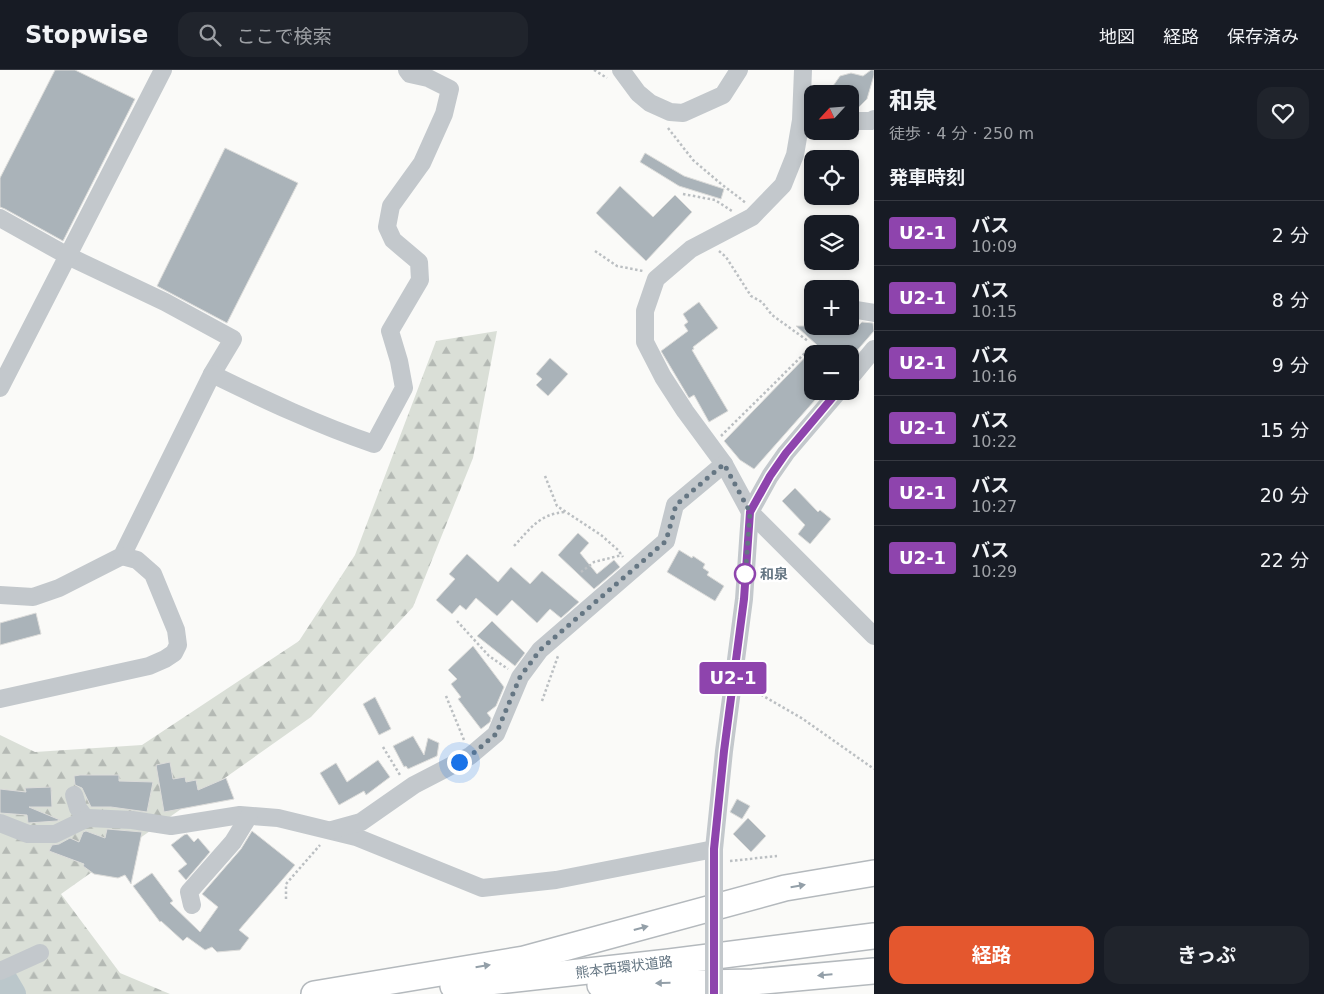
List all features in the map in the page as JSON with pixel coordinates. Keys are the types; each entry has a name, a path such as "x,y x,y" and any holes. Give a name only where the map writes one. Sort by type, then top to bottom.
{"highway":[{"path":"314,994 524,959 785,888 874,873"},
{"name":"熊本西環状道路","path":"373,994 505,982 874,936"},
{"path":"505,982 567,987 656,983 753,982 874,970"}],"street":[{"path":"0,388 163,70"},
{"path":"212,374 284,409 374,444 404,388 399,361 390,331 420,280 419,262 393,240 387,227 388,220 391,206 422,163 444,114 450,89 428,78 410,74 407,70"},
{"path":"621,70 638,93 650,103 670,112 683,113 723,95 739,70"},
{"path":"803,70 804,85"},
{"path":"859,122 874,119"},
{"path":"804,129 782,185 752,216 691,249 656,279 646,311 645,342 685,411 724,464 750,512 874,636"},
{"path":"0,218 68,256 165,302 233,339 212,374 122,556 59,588 33,597 0,595"},
{"path":"859,310 874,313"},
{"path":"859,367 874,349"},
{"path":"714,994 714,863 733,679 744,599 750,512 770,476 786,453 830,400"},
{"path":"329,830 361,822 408,789 470,756 496,734 520,677 540,650 666,541 676,505 724,464"},
{"path":"0,699 149,666 165,660 174,654 178,645 176,630 153,574 137,560 122,556"},
{"path":"74,795 78,808 86,819"},
{"path":"0,823 28,834 55,834 86,819 132,820 171,826 240,815 278,818 356,837 482,888 714,863"},
{"path":"192,904 189,892 233,842 250,816"},
{"path":"2,971 40,953"}],"path":[{"path":"666,126 693,160 720,183 752,216"},
{"path":"683,194 715,200 752,216"},
{"path":"707,240 726,258 751,296 762,302 772,315 808,341"},
{"path":"595,251 616,266 639,270 665,271"},
{"path":"710,445 804,354"},
{"path":"545,476 557,506 601,535 622,555 633,570"},
{"path":"514,546 538,521 552,513 566,512"},
{"path":"581,572 594,562 622,555"},
{"path":"457,621 489,656 520,677"},
{"path":"542,701 560,650 558,634"},
{"path":"733,679 803,719 874,769"},
{"path":"446,696 470,756"},
{"path":"383,747 408,789"},
{"path":"286,899 286,884 319,848 329,830"},
{"path":"714,863 777,856"}],"green space":[{"path":"497,331 473,458 413,607 311,717 61,894 120,973 170,994 0,994 0,735 35,752 142,745 299,641 355,555 436,341"}],"building":[{"path":"55,70 75,70 135,99 63,241 0,207 0,178"},
{"path":"874,70 867,99 859,107 859,85 834,85 840,76 851,73 863,76"},
{"path":"225,148 298,183 227,323 157,286"},
{"path":"645,153 684,176 724,189 721,199 679,186 640,162"},
{"path":"620,186 653,217 675,195 692,212 646,261 596,213"},
{"path":"699,302 718,328 693,347 694,349 692,350 728,411 709,422 694,395 689,398 661,351 688,331 684,325 688,322 683,314"},
{"path":"862,322 873,323 874,331 859,348 859,345 817,345 806,335 859,335 859,325"},
{"path":"796,326 804,326 804,333"},
{"path":"550,358 568,374 548,396 536,385 542,379 536,374"},
{"path":"804,358 804,400 815,400 754,469 740,460 724,441"},
{"path":"795,488 818,512 820,510 831,519 810,544 798,534 805,525 782,501"},
{"path":"578,533 589,543 580,553 597,574 614,560 620,567 594,589 558,555"},
{"path":"679,550 705,564 703,568 709,572 707,575 724,586 715,601 667,572"},
{"path":"467,554 498,582 511,567 530,584 542,571 579,602 561,618 550,609 537,623 512,600 497,616 476,598 466,610 460,605 452,614 436,600 455,579 449,574"},
{"path":"36,613 41,634 0,645 0,623"},
{"path":"492,621 525,653 515,666 477,636"},
{"path":"473,646 504,687 496,706 487,713 491,718 490,722 481,729 458,699 461,697 451,684 457,679 448,670"},
{"path":"375,697 391,729 379,735 363,704"},
{"path":"413,736 424,755 428,738 439,743 437,756 408,769 406,766 404,767 393,746"},
{"path":"378,760 390,777 366,795 364,791 339,805 320,773 336,763 347,782"},
{"path":"170,762 173,779 185,777 186,782 196,780 198,790 226,778 234,799 164,812 156,765"},
{"path":"119,775 119,781 153,782 147,812 111,807 91,807 82,788 75,785 74,776"},
{"path":"51,787 52,807 29,807 60,820 28,823 27,815 0,813 0,789 26,792 25,788"},
{"path":"737,799 750,806 742,819 730,812"},
{"path":"748,818 766,836 751,852 733,834"},
{"path":"107,829 142,832 131,884 125,875 118,878 94,874 83,866 84,864 49,851 52,845 59,844 70,838 79,842 83,832 86,831 105,838"},
{"path":"252,831 295,865 239,930 249,938 240,950 217,952 212,947 205,950 187,937 183,941 160,922 133,886 152,873 173,901 170,903 200,932 218,907 202,894 241,849"},
{"path":"187,834 194,842 198,838 210,852 186,880 178,871 187,864 171,845"}],"waterway":[{"path":"0,974 13,994"}],"bus line":[{"name":"U2-1","path":"714,994 714,849 724,751 744,599 750,512 770,476 786,453 830,400"}],"place":[{"name":"和泉","path":"745,574"}],"route":[{"path":"459,762 470,756 496,734 520,677 540,650 666,541 676,505 724,464 750,512 745,580 745,574"}]}
